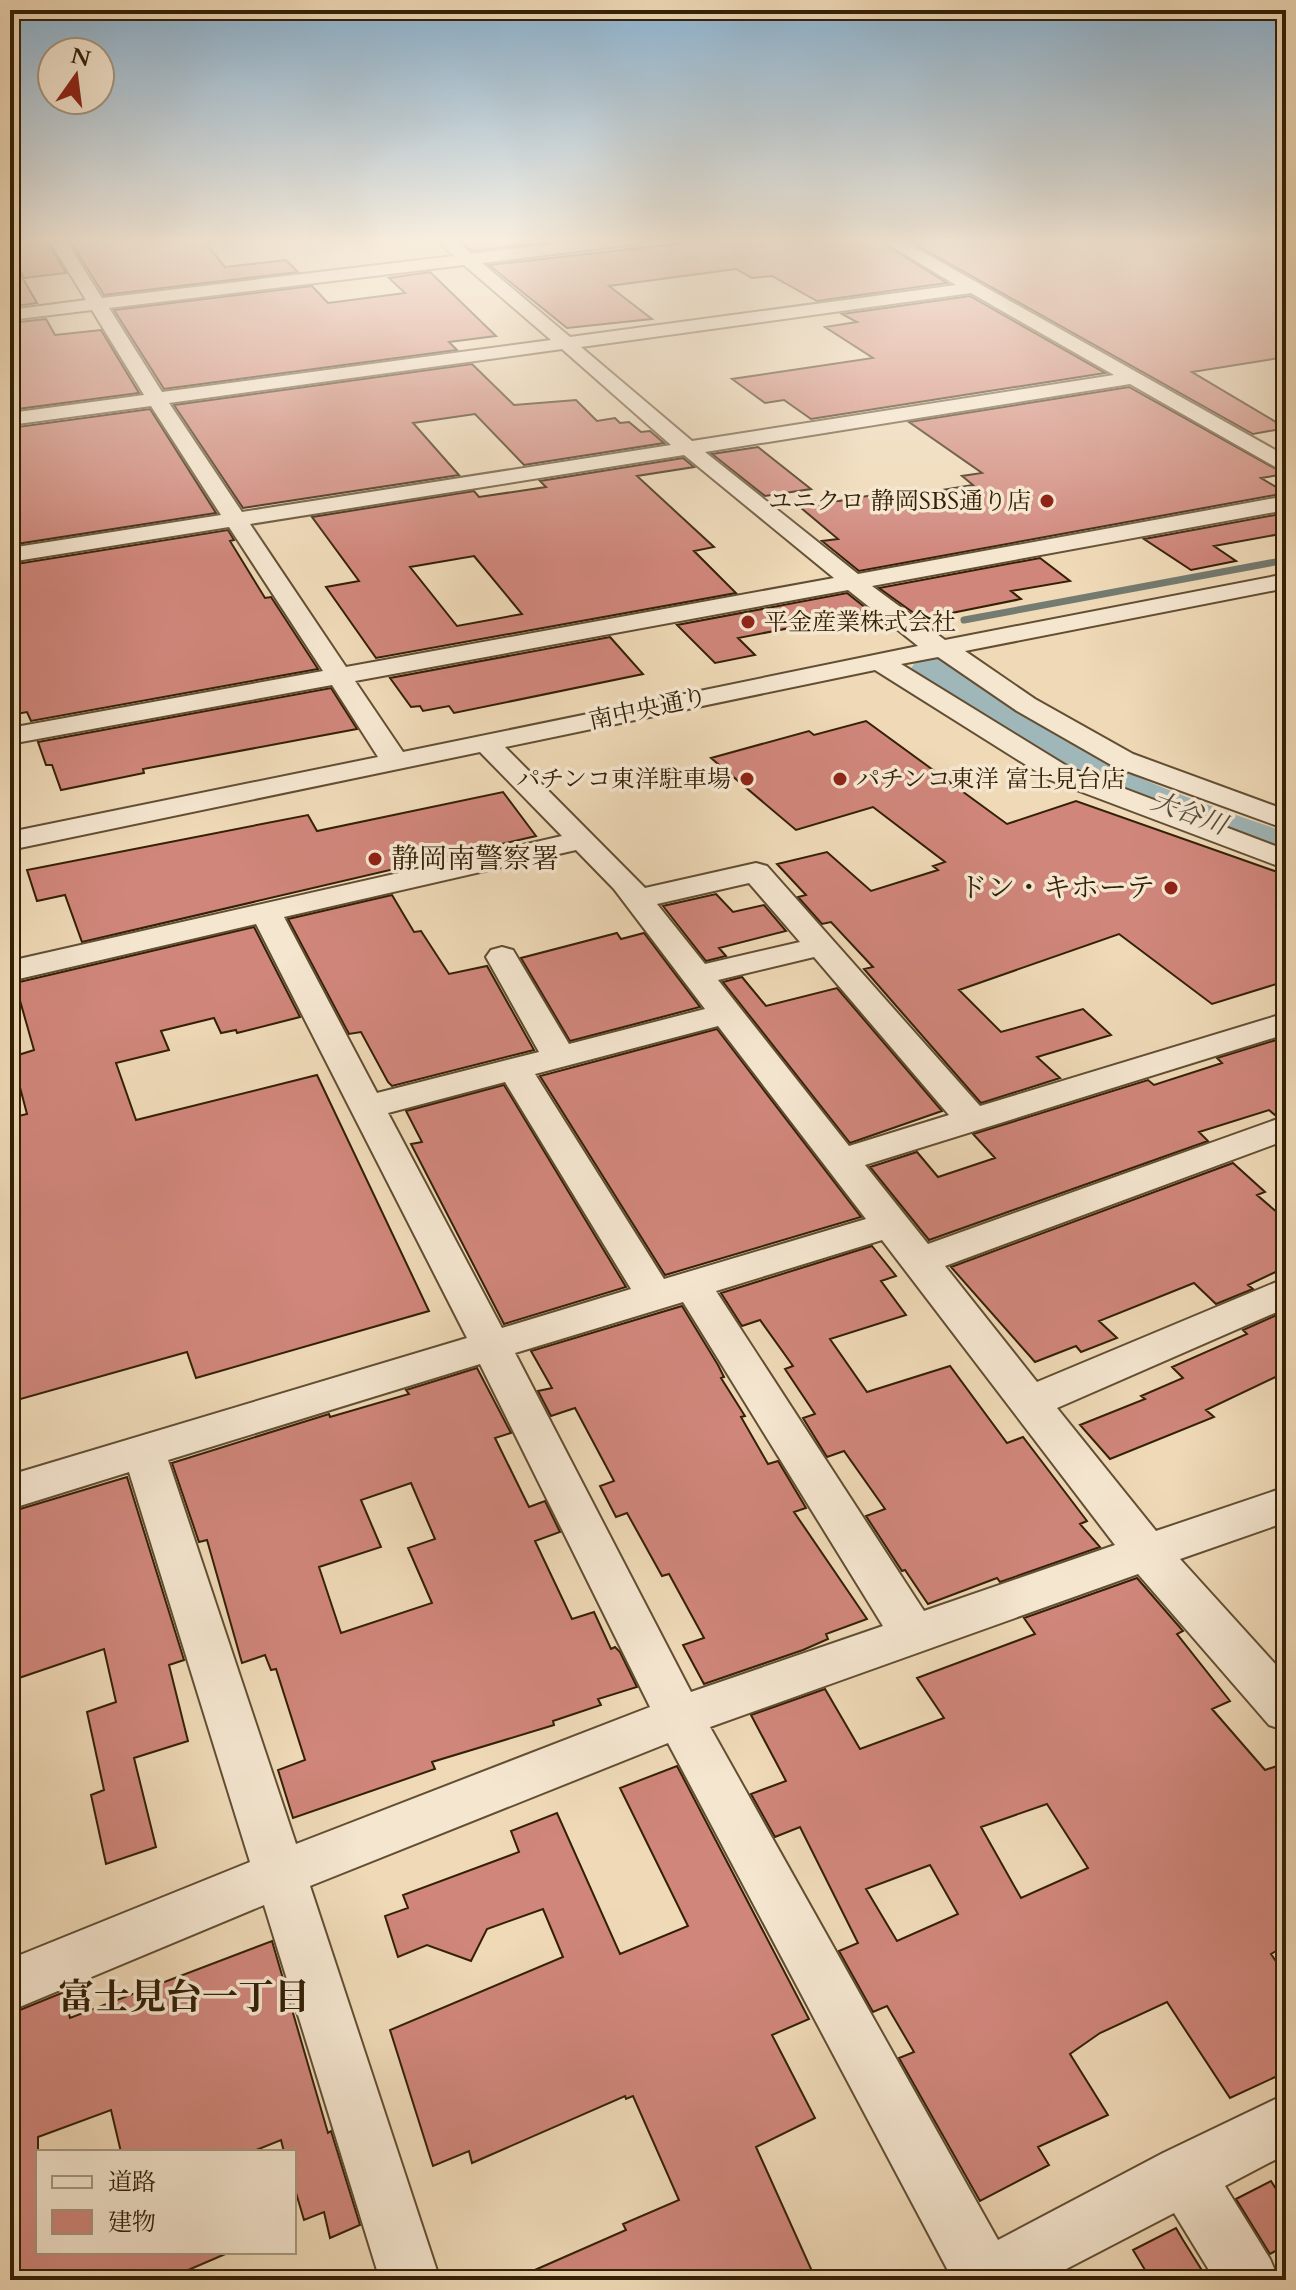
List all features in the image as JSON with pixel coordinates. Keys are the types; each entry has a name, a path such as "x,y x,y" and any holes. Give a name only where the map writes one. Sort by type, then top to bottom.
{"street":[{"path":"123,345 395,761"},
{"path":"10,419 551,345"},
{"path":"567,345 849,581 939,649 962,660 1050,720 1123,760 1286,820"},
{"path":"1074,345 1286,465"},
{"path":"10,555 1133,378"},
{"path":"10,736 1286,503"},
{"name":"南中央通り","path":"10,841 878,661 1286,581"},
{"path":"878,661 1060,774 1286,860"},
{"path":"485,742 637,899 1146,1552 1286,1710"},
{"path":"10,971 581,840"},
{"path":"637,899 756,872 973,1120"},
{"path":"266,913 491,1345 679,1717 985,2279 1286,2123"},
{"path":"699,975 822,946"},
{"path":"502,957 560,1058"},
{"path":"367,1107 728,1013"},
{"path":"843,1160 1286,1023"},
{"path":"515,1070 914,1635"},
{"path":"921,1261 1286,1127"},
{"path":"10,1492 893,1224"},
{"path":"1031,1402 1286,1292"},
{"path":"144,1451 282,1873 410,2280"},
{"path":"10,1985 282,1873 679,1717 1286,1504"},
{"path":"1184,2174 1249,2280"}],"building":[{"path":"10,345 110,345 139,393 10,410"},
{"path":"136,345 452,345 457,350 164,389"},
{"path":"853,345 1056,345 1105,373 811,419 784,400 765,403 732,379 873,358"},
{"path":"1094,345 1286,345 1286,357 1192,372 1286,428 1253,434"},
{"path":"472,364 514,405 576,400 597,421 615,418 620,423 629,422 641,432 650,431 664,443 524,465 475,414 413,423 459,475 243,508 174,405"},
{"path":"1129,387 1285,474 1261,478 1286,493 859,571 822,541 838,539 794,502 839,501 873,495 880,500 973,485 962,476 982,473 909,422"},
{"path":"150,409 216,513 10,545 10,428"},
{"path":"758,447 811,489 765,496 712,454"},
{"path":"683,458 694,467 637,476 714,547 694,551 736,593 376,658 326,587 359,581 312,517 474,491 479,497 546,487 540,481","holes":["474,556 522,614 457,626 410,567"]},
{"path":"1286,513 1286,533 1214,546 1236,561 1191,570 1144,539"},
{"path":"228,530 234,540 230,541 265,598 271,597 318,669 31,721 27,712 10,715 10,565"},
{"path":"1040,558 1070,581 1011,591 1021,599 922,619 879,588"},
{"name":"平金産業株式会社","path":"847,593 887,625 867,629 852,616 738,638 755,655 715,663 677,625"},
{"path":"610,637 643,674 454,713 449,706 423,711 420,706 411,707 390,678"},
{"path":"331,688 357,729 143,769 144,773 61,790 52,765 46,765 38,742"},
{"path":"866,721 1007,824 1076,801 1286,875 1286,981 1212,1004 1119,934 959,990 1001,1032 1083,1009 1111,1035 1037,1057 1060,1078 981,1103 864,969 873,967 831,922 822,924 798,897 806,895 777,864 827,852 871,891 938,870 933,866 945,862 873,807 796,830 711,758 809,731 814,735"},
{"path":"503,792 536,836 82,942 65,895 37,901 27,870 308,815 317,831"},
{"path":"716,894 733,912 764,905 786,931 719,948 726,956 706,961 663,906"},
{"path":"392,895 414,932 421,931 449,974 487,966 534,1050 392,1086 388,1082 361,1032 349,1034 288,919"},
{"path":"254,927 300,1017 237,1033 236,1030 221,1033 214,1018 161,1031 169,1050 116,1063 136,1120 317,1075 429,1311 196,1378 187,1352 10,1402 10,1118 27,1114 12,1057 34,1050 15,983"},
{"path":"617,933 621,939 644,933 700,1007 570,1041 521,958"},
{"path":"742,977 766,1006 837,988 942,1111 850,1143 723,982"},
{"path":"717,1029 861,1217 665,1275 540,1076"},
{"path":"1286,1037 1286,1113 1276,1116 1269,1110 1199,1132 1208,1141 929,1240 870,1167 917,1152 938,1177 995,1158 973,1134 1148,1080 1154,1085 1222,1063 1217,1058"},
{"path":"504,1085 626,1287 504,1324 411,1144 422,1142 406,1111"},
{"path":"1233,1163 1265,1192 1257,1195 1286,1220 1286,1267 1248,1285 1253,1289 1216,1304 1194,1283 1099,1321 1117,1338 1081,1352 1076,1346 1035,1362 951,1267"},
{"path":"872,1246 896,1276 881,1281 906,1315 830,1339 867,1392 950,1366 1007,1443 1023,1437 1087,1521 1080,1524 1100,1547 1000,1582 997,1578 928,1604 905,1570 902,1571 866,1516 885,1509 844,1451 827,1457 803,1418 815,1414 785,1369 793,1366 760,1320 742,1326 721,1293"},
{"path":"682,1306 718,1365 724,1377 721,1378 745,1416 741,1417 768,1464 778,1461 806,1508 794,1512 867,1619 826,1634 828,1639 803,1650 704,1684 683,1645 704,1638 669,1574 662,1576 627,1513 616,1517 600,1486 614,1481 575,1408 551,1416 538,1391 552,1388 531,1351"},
{"path":"1279,1314 1286,1321 1286,1372 1206,1410 1214,1417 1110,1459 1080,1425 1145,1399 1141,1396 1183,1378 1172,1367 1247,1334 1243,1330"},
{"path":"477,1368 511,1433 495,1438 529,1507 545,1501 560,1532 535,1541 572,1619 594,1612 611,1649 615,1647 620,1652 637,1687 598,1699 601,1705 553,1721 554,1725 432,1762 435,1769 293,1818 278,1770 305,1760 276,1669 271,1670 265,1655 242,1663 207,1540 199,1542 172,1463 329,1414 330,1417 409,1394 406,1390","holes":["411,1483 435,1539 408,1548 432,1603 341,1633 319,1567 381,1547 361,1500"]},
{"path":"127,1477 184,1660 169,1665 188,1741 134,1758 156,1847 106,1864 91,1795 104,1790 87,1712 116,1702 104,1649 10,1681 10,1512"},
{"path":"1137,1578 1183,1631 1177,1634 1230,1701 1212,1709 1265,1770 1286,1763 1286,1945 1271,1954 1286,1976 1286,2072 1230,2098 1167,2002 1100,2033 1070,2054 1108,2115 1038,2147 1049,2165 980,2201 899,2058 914,2052 887,2006 873,2012 839,1951 858,1943 800,1827 775,1837 751,1794 786,1781 751,1715 825,1689 860,1749 944,1718 917,1678 1035,1634 1024,1618","holes":["1047,1804 1088,1868 1021,1898 981,1827","930,1865 958,1914 897,1941 866,1889"]},
{"path":"677,1766 809,2019 772,2035 815,2118 756,2147 816,2280 512,2280 626,2230 623,2224 679,2200 633,2096 626,2099 625,2096 472,2163 469,2151 433,2166 390,2030 563,1957 543,1909 487,1929 471,1961 427,1945 398,1957 385,1916 408,1908 403,1895 519,1852 511,1831 557,1813 620,1954 688,1926 620,1788"},
{"path":"272,1941 328,2133 331,2131 360,2225 330,2238 324,2212 304,2220 296,2193 296,2150 284,2150 281,2140 256,2150 121,2150 111,2110 38,2137 36,2254 225,2254 165,2280 10,2280 10,2014 64,1992 70,2018"},
{"path":"1271,2181 1286,2205 1286,2245 1270,2254 1236,2199"},
{"path":"1176,2228 1208,2280 1151,2280 1133,2250"}],"waterway":[{"path":"964,620 1286,560"},
{"name":"大谷川","path":"932,670 1031,738 1091,773 1173,809 1286,849"}],"place":[{"name":"ユニクロ 静岡SBS通り店","path":"1047,501"},
{"name":"平金産業株式会社","path":"748,622"},
{"name":"パチンコ東洋駐車場","path":"747,779"},
{"name":"パチンコ東洋 富士見台店","path":"840,779"},
{"name":"静岡南警察署","path":"375,859"},
{"name":"ドン・キホーテ","path":"1171,888"}],"district":[{"name":"富士見台一丁目","path":"184,1997"}]}
